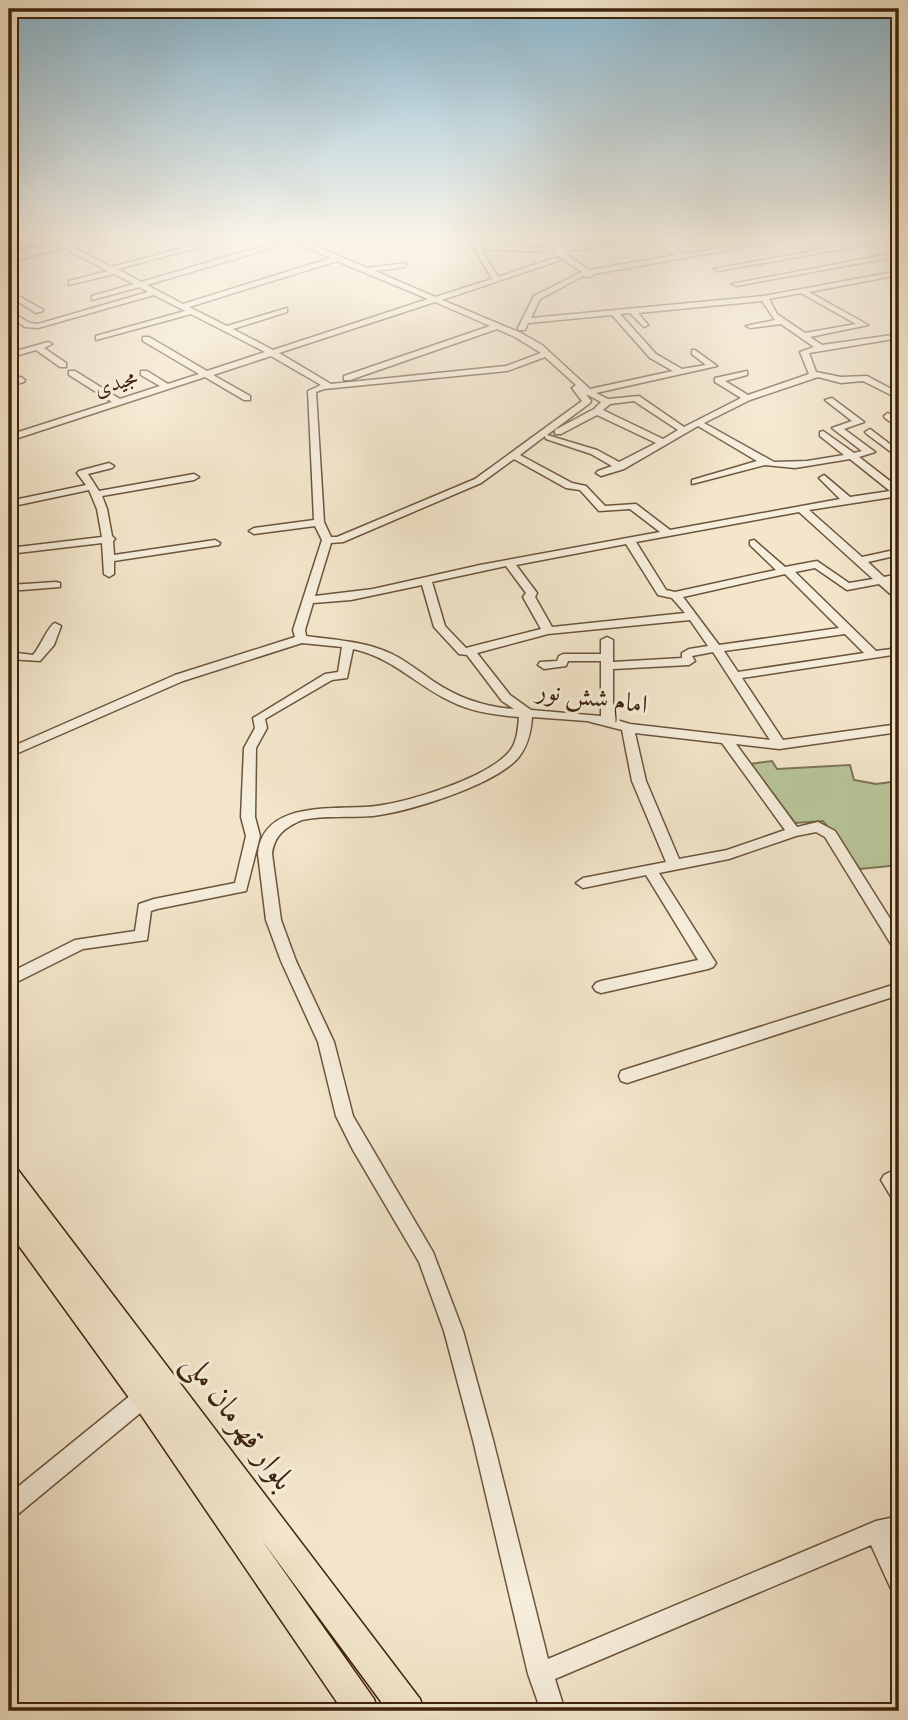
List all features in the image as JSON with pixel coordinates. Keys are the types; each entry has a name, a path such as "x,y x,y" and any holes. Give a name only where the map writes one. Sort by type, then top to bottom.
{"highway":[{"name":"بلوار قهرمان ملی","path":"9,1177 154,1388 362,1711"},
{"name":"بلوار قهرمان ملی","path":"9,1213 154,1388 408,1711"}],"street":[{"path":"14,316 29,325 38,326 72,316"},
{"path":"99,338 166,316"},
{"path":"202,316 271,352 326,386 507,368 543,351"},
{"path":"226,329 265,316"},
{"name":"مجیدی","path":"9,438 381,316"},
{"path":"475,316 528,340 543,351 585,393 607,402 636,398 685,431"},
{"path":"518,335 528,316"},
{"path":"526,321 573,316"},
{"path":"618,316 653,356 681,372"},
{"path":"637,316 644,325"},
{"path":"776,316 820,348"},
{"path":"804,336 864,325 848,316"},
{"path":"750,326 782,321"},
{"path":"9,751 179,678 300,634 327,540 319,522 312,391 498,326"},
{"path":"813,375 804,352 897,338"},
{"path":"146,339 247,398"},
{"path":"9,356 48,344"},
{"path":"37,347 63,365"},
{"path":"585,393 713,366 695,352"},
{"path":"72,373 118,402"},
{"path":"144,373 166,386"},
{"path":"744,373 718,380 747,398"},
{"path":"601,472 621,467 633,457 747,398 813,375 841,380 864,378 899,396"},
{"path":"9,383 20,380"},
{"path":"520,458 587,401 585,393"},
{"path":"697,423 724,434 765,462 781,466 870,452 837,428 859,422 829,400"},
{"path":"327,540 339,540 351,545 520,458 549,437 597,411 607,402"},
{"path":"597,411 663,443"},
{"path":"888,416 899,425"},
{"path":"870,432 899,455"},
{"path":"823,435 899,493"},
{"path":"549,437 594,452 621,467"},
{"path":"520,458 569,486 583,488 603,509 632,506 668,533"},
{"path":"695,482 765,462"},
{"path":"109,466 82,473 95,490 110,539 109,574"},
{"path":"9,505 194,477"},
{"path":"824,478 848,500"},
{"path":"308,600 336,600 629,540 800,508 899,493"},
{"path":"800,508 899,596"},
{"path":"254,531 319,522"},
{"path":"9,551 110,539"},
{"path":"629,540 662,593 675,595 817,564 847,587 899,577"},
{"path":"109,559 215,543"},
{"path":"754,543 782,570 788,571 874,656"},
{"path":"860,561 899,552"},
{"path":"510,564 532,593 529,597 548,631"},
{"path":"426,580 440,627 463,652 548,631 693,617"},
{"path":"9,587 56,585"},
{"path":"675,595 735,676 779,745"},
{"path":"9,656 36,659 48,645 55,626"},
{"path":"544,665 562,664 563,658 608,662 689,661 687,655 693,651 849,630"},
{"name":"امام شش نور","path":"300,634 370,650 394,659 434,687 465,703 607,719 628,728 779,745 899,728"},
{"path":"607,640 607,719"},
{"path":"241,887 253,836 247,817 250,748 261,728 259,718 329,677 343,675 348,646"},
{"path":"470,651 506,698 526,711 525,734 512,757 480,781 376,811 324,811 298,817 275,829 266,844 267,881 277,940 327,1044 347,1123 421,1248 435,1277 478,1412 516,1589 553,1711"},
{"path":"735,676 899,651"},
{"path":"628,728 639,781 674,863"},
{"path":"726,739 794,832"},
{"path":"583,883 729,854 794,832 818,827 830,834 899,945"},
{"path":"601,987 708,963 650,870"},
{"path":"9,980 80,944 142,936 144,908 154,904 267,881"},
{"path":"627,1076 899,989"},
{"path":"9,1507 154,1388"},
{"path":"540,1674 876,1532 899,1527"},
{"path":"876,1532 899,1581"}],"green space":[{"path":"772,761 777,769 850,765 854,780 876,784 899,781 899,865 860,869 823,821 795,823 750,764"}]}
